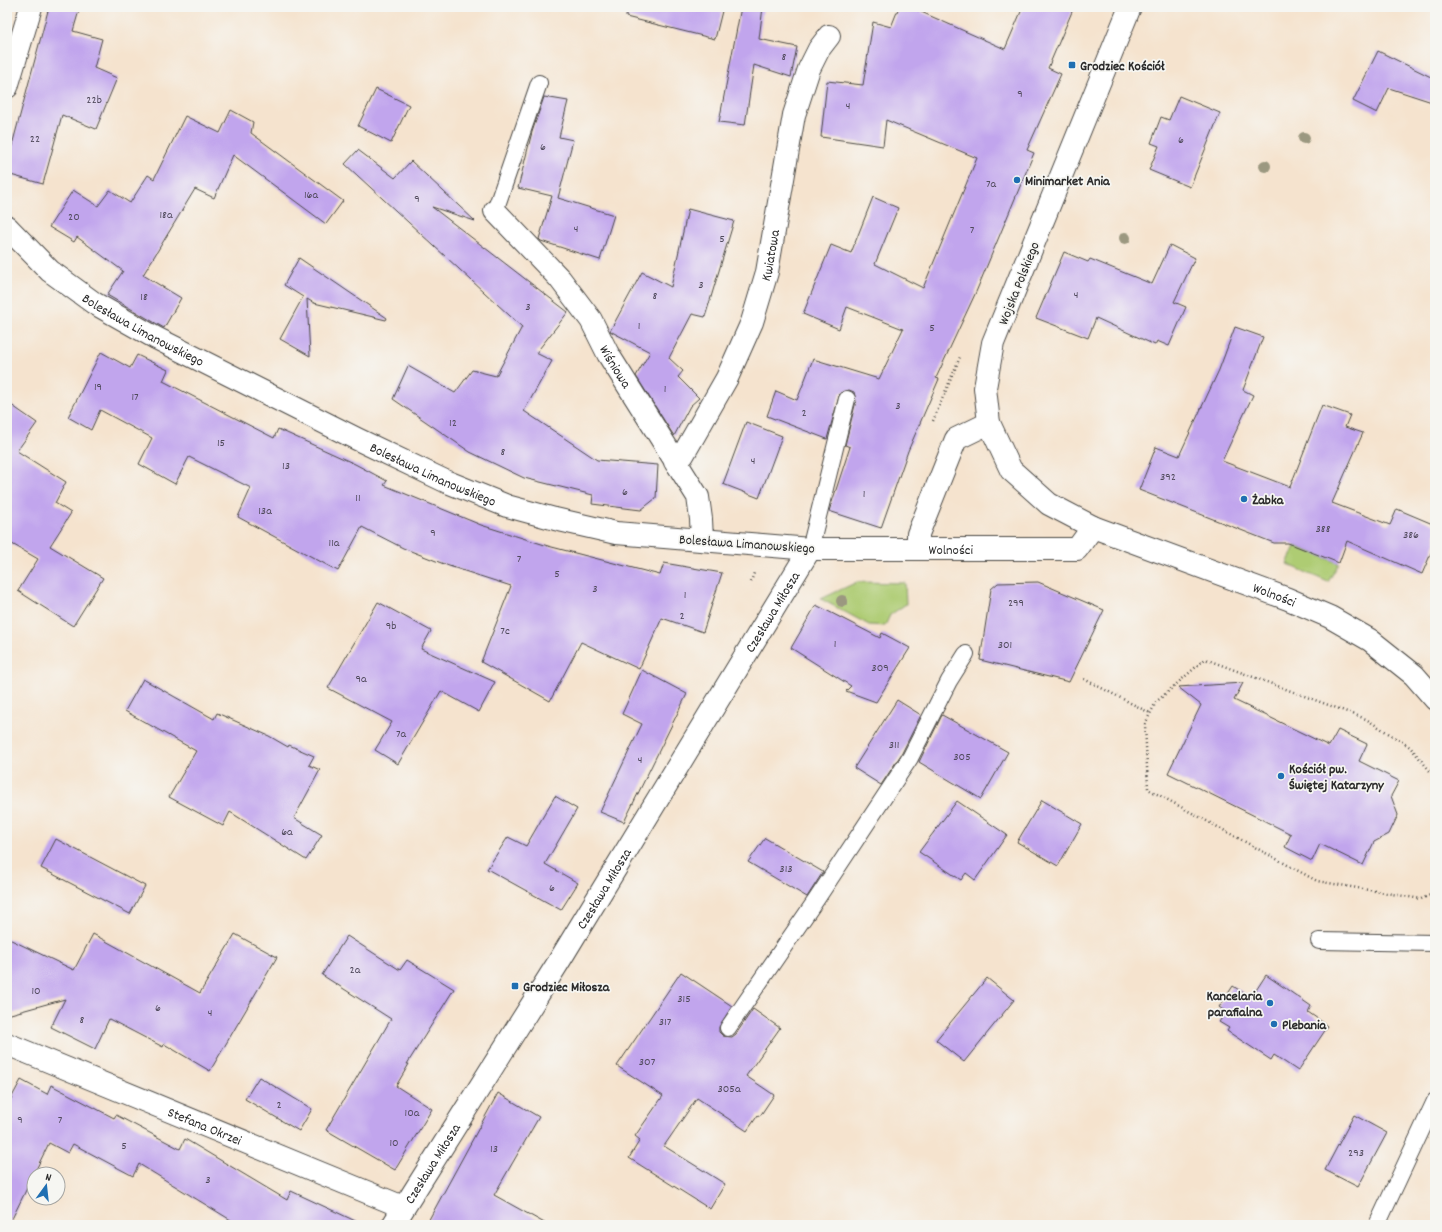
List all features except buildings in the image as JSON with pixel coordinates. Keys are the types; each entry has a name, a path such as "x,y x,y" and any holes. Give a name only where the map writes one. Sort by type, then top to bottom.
{"street":[{"path":"7,87 31,7"},
{"name":"Wojska Polskiego","path":"989,423 985,388 993,343 1130,7"},
{"name":"Kwiatowa","path":"674,462 683,455 728,378 752,322 767,272 794,115 809,69 819,49 829,36"},
{"name":"Wiśniowa","path":"495,210 574,296 591,320 608,354 674,462 698,497 702,519 702,540"},
{"name":"Bolesława Limanowskiego","path":"7,227 50,271 94,303 194,357 357,439 445,481 507,506 616,533 810,549 918,549"},
{"path":"918,549 918,534 956,439 989,423"},
{"name":"Wolności","path":"989,423 1011,470 1049,504 1092,528 1288,599 1330,617 1370,640 1414,675 1435,698"},
{"name":"Wolności","path":"918,549 1077,549 1092,528"},
{"name":"Czesława Miłosza","path":"398,1216 561,958 810,549"},
{"name":"Stefana Okrzei","path":"7,1044 398,1216"}],"lane":[{"path":"495,210 539,83"},
{"path":"810,549 847,399"},
{"path":"728,1028 816,900 910,758 949,681 966,654"},
{"path":"1319,941 1435,943"},
{"path":"1377,1225 1435,1101"}],"path":[{"path":"930,428 960,356"},
{"path":"1435,777 1410,747 1366,719 1205,659 1156,702 1145,724 1148,789 1317,881 1421,899 1435,893"},
{"path":"1084,679 1150,713"}],"green space":[{"path":"1295,546 1339,563 1328,582 1287,564"},
{"path":"857,582 905,583 906,604 890,615 885,626 869,625 821,599"}],"place":[{"name":"Grodziec Kościół","path":"1072,65"},
{"name":"Minimarket Ania","path":"1017,180"},
{"name":"Żabka","path":"1244,499"},
{"name":"Kościół pw. Świętej Katarzyny","path":"1281,776"},
{"name":"Grodziec Miłosza","path":"515,986"},
{"name":"Kancelaria parafialna","path":"1270,1003"},
{"name":"Plebania","path":"1274,1024"}]}
